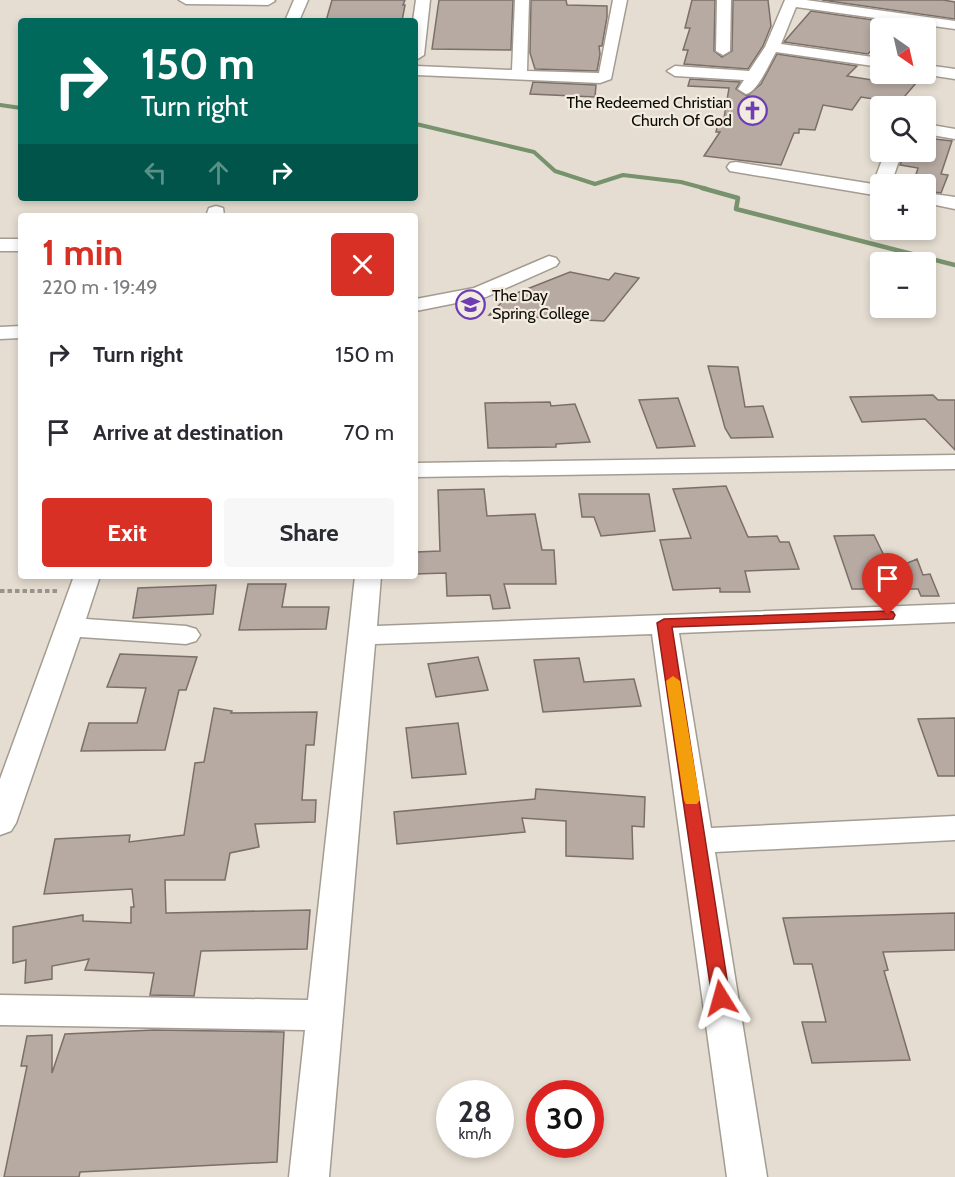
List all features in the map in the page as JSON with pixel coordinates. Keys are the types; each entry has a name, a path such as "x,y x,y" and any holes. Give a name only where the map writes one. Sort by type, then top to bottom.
{"street":[{"path":"186,0 268,1"},
{"path":"293,18 301,0"},
{"path":"418,39 423,0"},
{"path":"519,76 522,0"},
{"path":"418,71 594,79 606,76 620,0"},
{"path":"723,51 724,0"},
{"path":"746,89 772,47 792,1 955,25"},
{"path":"772,47 870,62"},
{"path":"936,71 951,73 955,55"},
{"path":"675,71 756,76"},
{"path":"936,131 955,134"},
{"path":"736,167 870,187"},
{"path":"936,200 955,203"},
{"path":"0,245 18,245"},
{"path":"418,305 479,293 549,262"},
{"path":"0,333 18,332"},
{"path":"418,470 955,462"},
{"path":"309,1177 368,579"},
{"path":"0,823 84,584"},
{"path":"363,636 955,613"},
{"path":"664,623 747,1177"},
{"path":"69,627 186,635"},
{"path":"698,841 955,828"},
{"path":"0,1010 325,1015"}],"path":[{"path":"0,591 84,584"}],"building":[{"path":"332,0 405,0 403,18 327,18"},
{"path":"439,0 513,0 511,50 432,49"},
{"path":"531,0 566,0 567,5 607,6 602,46 599,46 597,71 535,69 530,53"},
{"path":"692,0 715,0 714,51 722,57 732,51 733,0 768,0 771,26 763,46 748,69 684,64 688,50 683,50 690,28 685,28"},
{"path":"822,0 943,0 955,2 955,19"},
{"path":"811,11 870,20 870,52 868,54 784,42"},
{"path":"777,54 857,66 847,76 870,80 870,84 915,84 905,96 861,97 852,110 823,105 815,130 799,129 799,133 794,133 781,165 704,156 720,132 716,132 719,118 724,118 729,88 688,86 690,79 740,82 736,89 747,96 761,84"},
{"path":"533,82 596,85 595,97 530,94"},
{"path":"936,139 952,141 941,174 948,175 941,193 936,192 936,174 916,174 918,168 900,165 901,162 936,162"},
{"path":"570,272 609,280 615,273 639,278 604,321 489,315 505,299 510,300 517,293"},
{"path":"708,366 738,367 745,407 763,406 773,437 731,438 725,428"},
{"path":"933,395 938,400 955,400 955,450 925,419 862,422 850,397"},
{"path":"678,398 695,446 657,448 639,400"},
{"path":"550,402 551,406 575,404 590,442 556,444 556,447 488,448 485,403"},
{"path":"726,486 748,537 777,536 780,542 789,542 799,569 745,571 750,592 720,592 720,588 673,590 660,540 691,538 673,489"},
{"path":"484,489 487,516 535,514 542,550 554,550 556,584 504,584 510,608 493,609 490,595 447,596 446,573 418,574 418,552 440,551 438,490"},
{"path":"579,494 649,494 655,531 601,536 594,517 582,517"},
{"path":"874,535 891,570 917,559 923,575 930,574 939,596 921,596 918,589 852,589 834,536"},
{"path":"248,584 286,584 282,607 329,607 326,629 239,630"},
{"path":"216,585 213,614 133,618 138,588"},
{"path":"120,654 197,657 186,690 179,690 165,750 81,751 89,723 137,723 146,688 107,687"},
{"path":"478,657 488,690 436,697 428,664"},
{"path":"579,658 584,682 634,679 641,706 543,712 534,660"},
{"path":"214,708 232,711 231,713 317,712 314,745 306,745 302,800 316,800 315,822 255,824 259,847 230,853 225,880 165,880 166,913 310,910 307,949 201,951 194,996 150,995 154,973 85,970 89,959 52,966 52,979 25,983 26,960 13,963 13,927 83,915 83,921 131,923 131,907 134,907 132,889 44,894 55,839 130,835 129,842 184,835 195,763 204,762"},
{"path":"955,718 955,776 938,776 918,719"},
{"path":"458,723 466,774 412,778 406,728"},
{"path":"536,789 645,797 644,827 632,826 633,859 566,856 566,821 522,818 525,832 397,844 394,812 535,799"},
{"path":"955,913 955,950 883,952 888,970 884,971 910,1060 812,1063 802,1022 826,1022 812,964 794,964 783,918"},
{"path":"154,1030 284,1032 277,1162 80,1172 79,1177 4,1177 27,1066 21,1066 27,1036 52,1035 52,1073 65,1034"}],"waterway":[{"path":"0,105 18,108"},
{"path":"418,124 534,152 555,171 595,184 623,175 681,182 707,189"},
{"path":"702,188 738,198 736,209 955,265"}],"slow traffic":[{"path":"673,681 692,800"}],"place":[{"name":"The Redeemed Christian Church Of God","path":"753,111"},
{"name":"The Day Spring College","path":"471,304"}],"route":[{"path":"721,998 664,623 888,615"}]}
